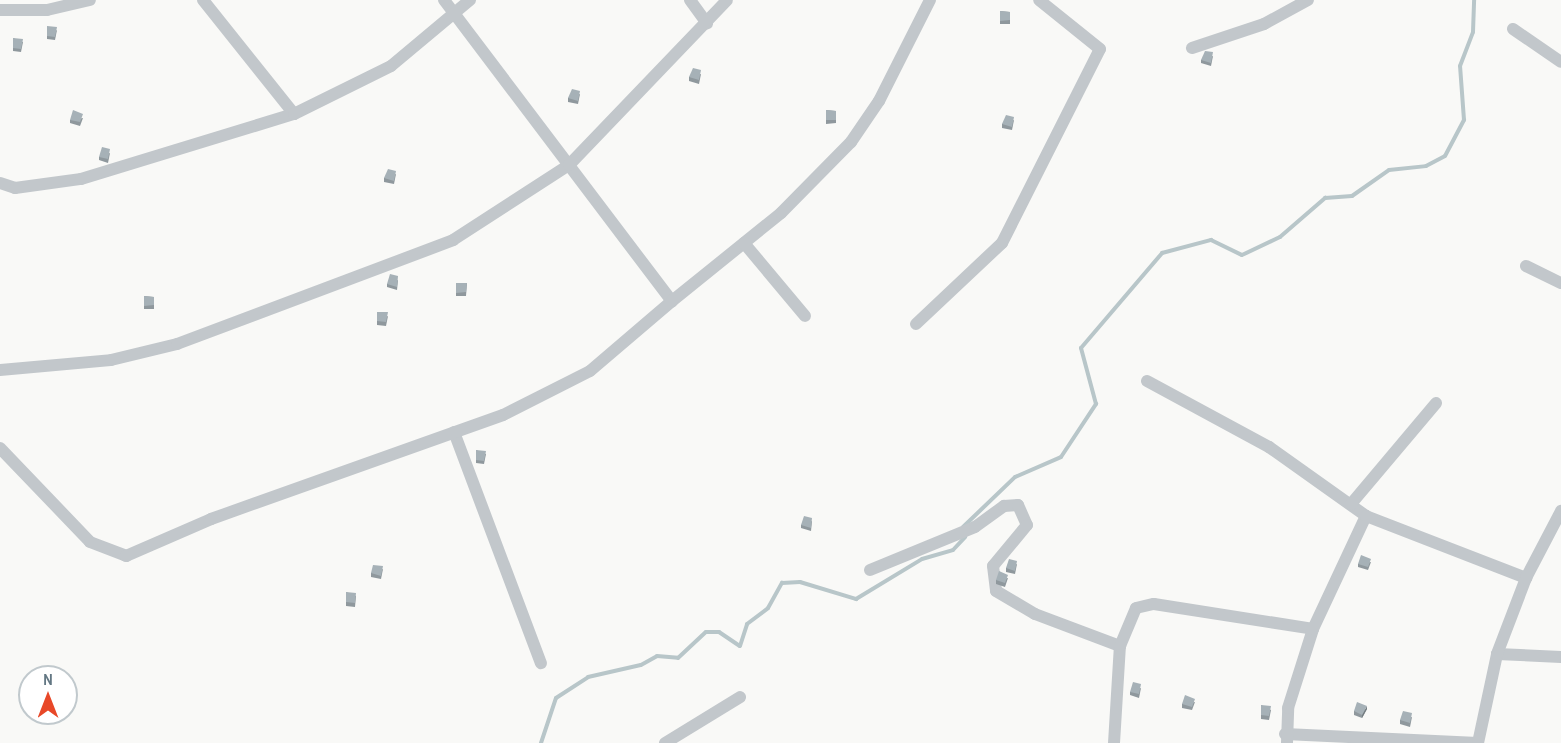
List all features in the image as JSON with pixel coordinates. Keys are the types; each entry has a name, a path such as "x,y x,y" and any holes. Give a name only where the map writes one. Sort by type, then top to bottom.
{"street":[{"path":"0,10 47,10 90,0"},
{"path":"203,0 294,114"},
{"path":"444,0 672,301"},
{"path":"0,183 15,188 81,179 294,114 390,66 456,15 470,0"},
{"path":"690,0 707,23"},
{"path":"0,370 142,353 415,258 508,208 569,165 727,0"},
{"path":"0,448 90,542 126,556 211,519 503,415 590,370 744,243 851,142 879,101 930,0"},
{"path":"916,324 1002,243 1100,49 1039,0"},
{"path":"1192,48 1264,24 1308,0"},
{"path":"1514,29 1561,62"},
{"path":"744,243 805,316"},
{"path":"1526,266 1561,283"},
{"path":"1147,381 1269,447 1366,516 1526,578"},
{"path":"1351,504 1436,403"},
{"path":"454,432 541,663"},
{"path":"870,570 975,527 1004,506 1017,505 1027,525 993,566 996,591 1035,614 1120,646"},
{"path":"1366,516 1313,629 1288,708 1286,738 1478,743 1497,654 1526,578 1561,511"},
{"path":"1114,743 1120,646 1130,615 1144,604 1313,629"},
{"path":"1497,654 1561,657"},
{"path":"665,743 740,697"}],"building":[{"path":"1000,11 1010,12 1010,20 1000,21"},
{"path":"47,26 57,27 55,37 47,36"},
{"path":"13,38 23,39 21,49 13,48"},
{"path":"1205,51 1213,52 1211,63 1201,60"},
{"path":"693,68 701,70 699,80 689,77"},
{"path":"572,89 580,91 578,101 568,98"},
{"path":"73,110 83,114 80,122 70,120"},
{"path":"826,110 836,111 836,120 826,120"},
{"path":"1006,115 1014,117 1012,127 1002,124"},
{"path":"102,147 110,149 108,159 99,157"},
{"path":"388,169 396,171 394,181 384,178"},
{"path":"390,274 398,276 397,287 387,284"},
{"path":"456,283 467,283 466,292 456,293"},
{"path":"144,296 154,297 154,305 144,306"},
{"path":"377,312 388,312 386,322 377,321"},
{"path":"476,450 486,451 484,461 476,460"},
{"path":"804,516 812,518 811,528 801,525"},
{"path":"1361,555 1371,559 1368,567 1358,564"},
{"path":"1009,559 1017,561 1015,571 1006,568"},
{"path":"373,565 383,566 381,576 371,573"},
{"path":"999,571 1008,575 1005,583 996,580"},
{"path":"346,592 356,593 355,603 346,602"},
{"path":"1133,682 1141,684 1139,694 1130,692"},
{"path":"1185,695 1195,699 1192,707 1182,704"},
{"path":"1357,702 1367,706 1362,715 1354,711"},
{"path":"1261,705 1271,706 1269,716 1261,715"},
{"path":"1403,711 1412,713 1410,723 1400,720"}],"waterway":[{"path":"963,527 1015,477 1061,457 1096,404 1081,348 1162,253 1211,240 1242,255 1280,237 1325,198 1352,196 1389,170 1426,166 1445,156 1464,120 1460,66 1473,32 1474,0"},
{"path":"541,743 556,698 588,677 641,665 657,656 678,658 706,632 719,632 740,646 747,624 768,608 782,583 800,582 856,599 922,559 953,550 965,537"}]}
